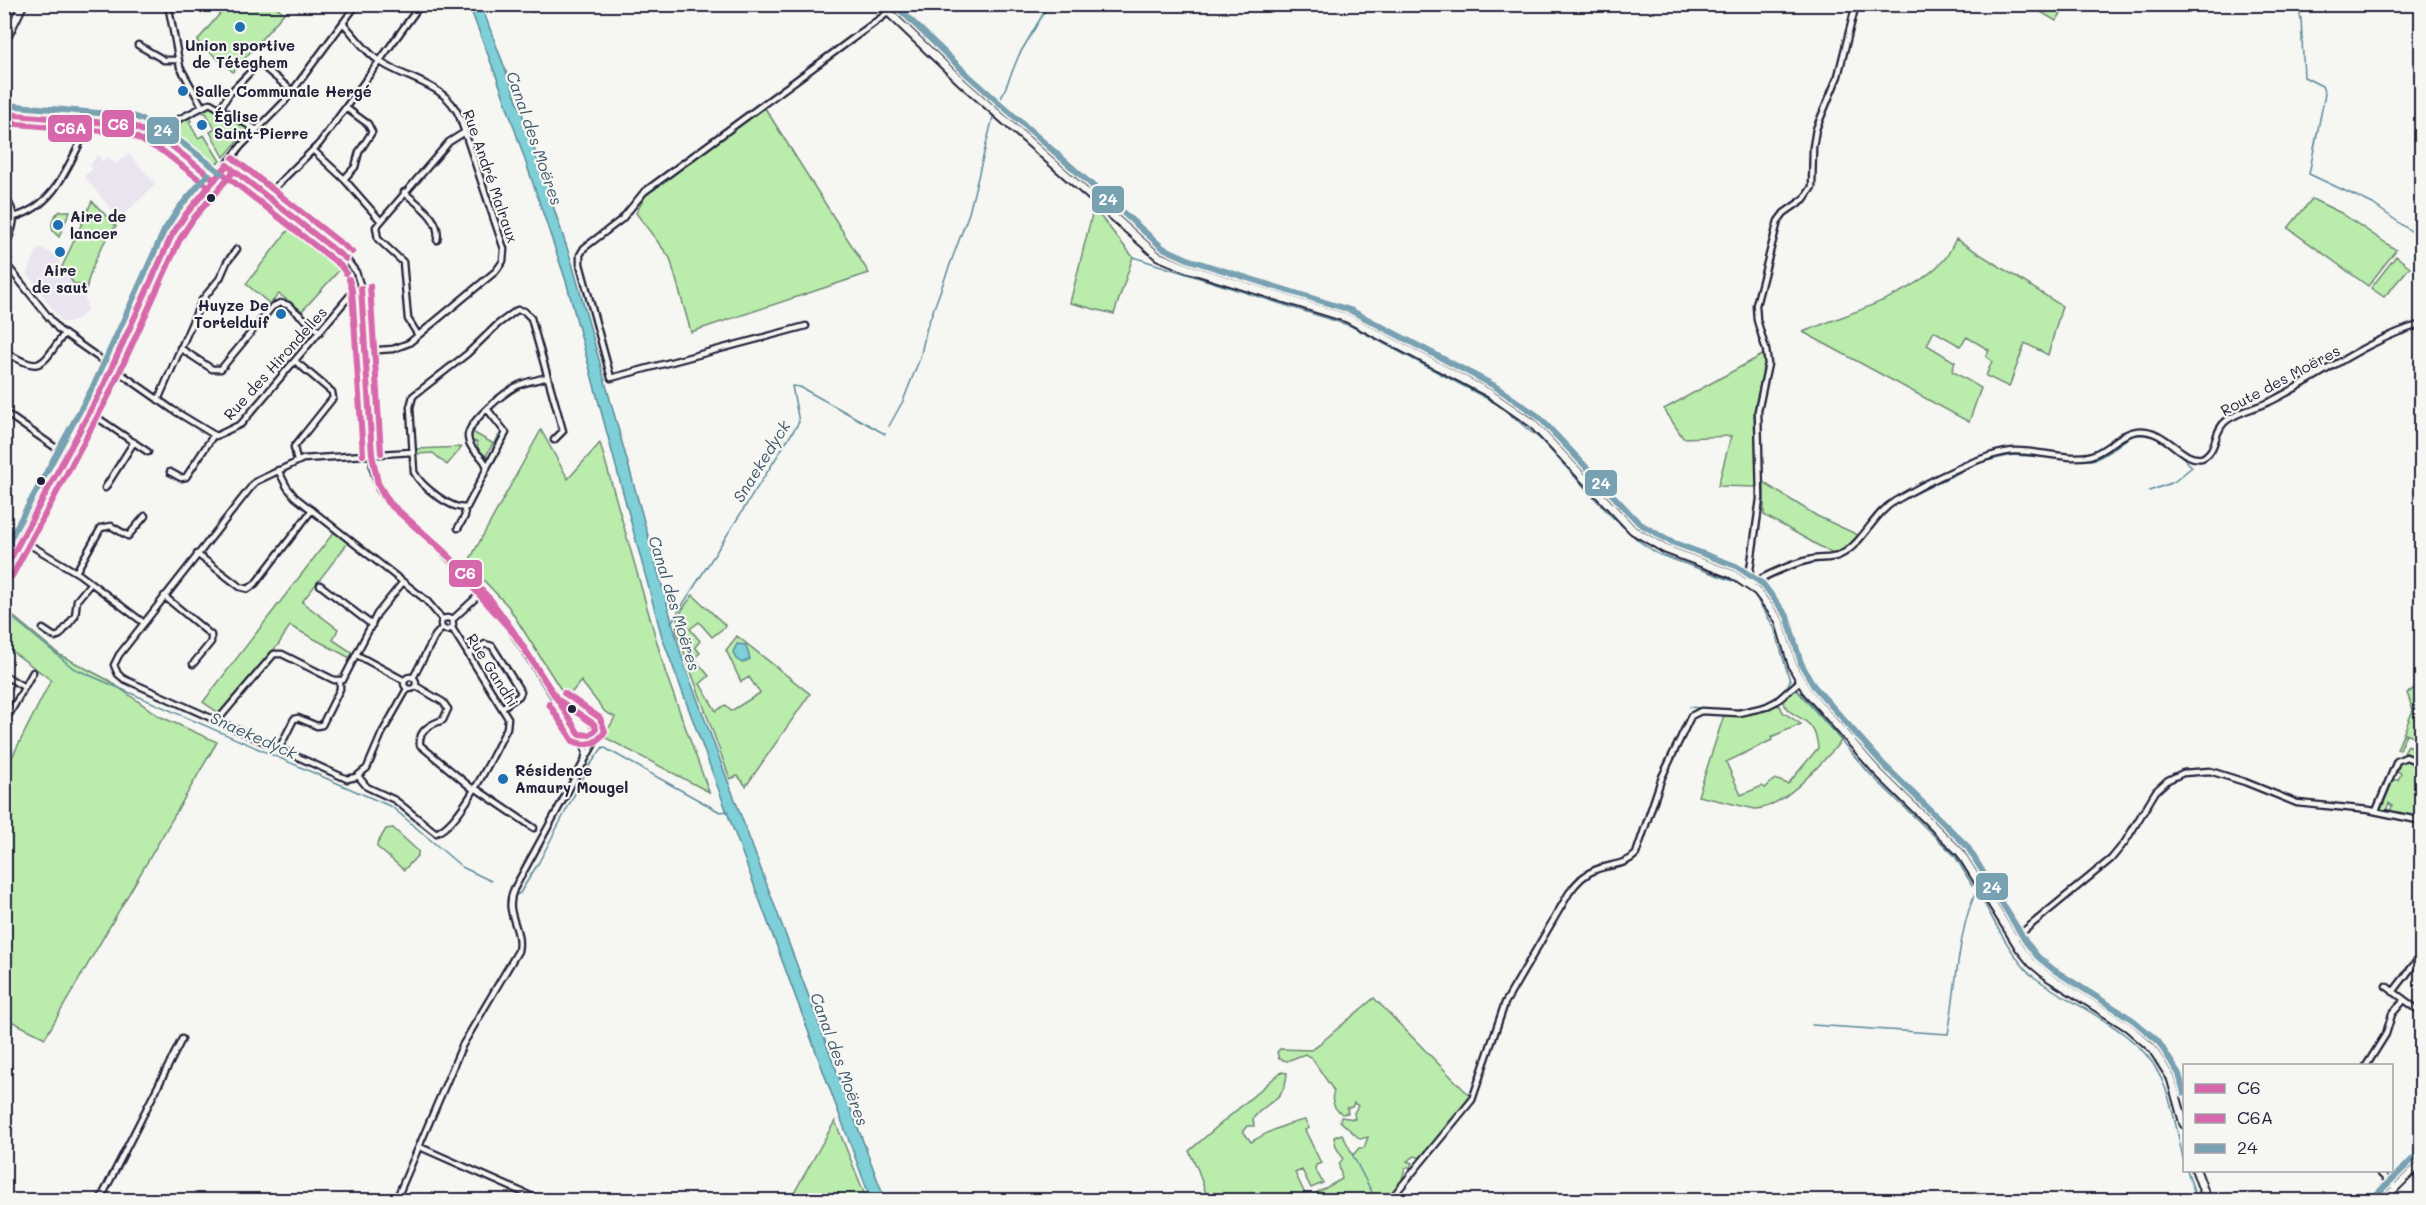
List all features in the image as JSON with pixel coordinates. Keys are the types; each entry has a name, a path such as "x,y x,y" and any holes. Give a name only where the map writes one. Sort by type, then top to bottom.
{"main road":[{"path":"4,43 7,29 23,4"},
{"path":"880,4 1000,116 1143,244 1162,258 1347,318 1489,393 1532,423 1618,517 1638,533 1665,549 1724,571 1749,584 1767,601 1777,617 1800,681 1877,771 1963,855 2026,957 2045,974 2132,1030 2152,1048 2171,1078 2183,1120"},
{"path":"2197,1172 2207,1200"}],"street":[{"path":"168,4 181,70 202,106"},
{"path":"4,572 112,368 171,238 239,149 292,91 357,4"},
{"path":"266,196 313,150 421,4"},
{"path":"1749,584 1759,503 1758,411 1768,364 1757,316 1757,298 1778,221 1784,213 1806,198 1812,187 1816,129 1838,76 1856,4"},
{"path":"806,326 611,378 579,261 580,255 584,248 622,219 644,192 888,12"},
{"name":"Rue André Malraux","path":"343,23 380,62 446,96 455,107 502,241 504,259 496,271 418,335 398,348 365,351"},
{"path":"138,45 162,60 179,60"},
{"path":"221,107 229,94 257,63 262,64 292,91"},
{"path":"154,135 160,129 212,103 257,130"},
{"path":"344,179 355,167 359,152 372,132 368,124 346,108"},
{"path":"4,114 131,124 154,135 215,180"},
{"path":"14,217 32,210 55,191 87,127 88,120"},
{"path":"418,335 408,319 403,262 376,235 376,227 450,141 465,132"},
{"path":"313,150 344,179 380,220"},
{"path":"227,165 348,261 357,274 361,288 372,454 375,479 383,497 451,559 498,609 579,734 585,747 584,763"},
{"path":"405,192 435,221 438,230 437,240"},
{"path":"4,197 12,207 14,217 14,227 4,249"},
{"path":"158,399 203,299 220,278 226,262 237,249"},
{"path":"4,254 8,258 5,264 46,317 64,334 213,436 186,477 180,478 170,472"},
{"name":"Rue des Hirondelles","path":"213,436 221,435 240,425 353,292 361,288"},
{"path":"180,348 212,369 221,369 272,307 280,303 288,305 320,332"},
{"path":"488,410 506,433 487,466 469,505 459,509 445,501 414,472 410,404 414,395 470,351 515,311 524,311 531,318 564,428 562,434 554,441"},
{"name":"Route des Moëres","path":"1749,584 1802,562 1842,554 1891,504 1960,468 1994,454 2018,451 2086,456 2099,452 2128,434 2140,431 2164,438 2189,458 2202,458 2211,451 2220,428 2228,419 2276,399 2383,339 2421,324"},
{"path":"4,351 26,364 37,366 45,361 64,334"},
{"path":"295,361 332,392 333,398 294,447 297,461"},
{"path":"487,466 471,447 468,434 473,422 520,384 547,377"},
{"path":"4,412 66,455"},
{"path":"89,412 148,452"},
{"path":"105,488 134,442"},
{"path":"405,681 407,689 382,733 368,766 358,776 352,778 340,777 325,768 124,679 114,667 116,659 249,487 297,461 412,452"},
{"path":"278,470 291,494 428,602 442,620"},
{"path":"458,528 465,515 464,508"},
{"path":"197,554 240,587 248,589 255,584 312,510"},
{"path":"76,572 101,528 111,526 128,536 146,516"},
{"path":"4,563 20,539"},
{"path":"20,539 76,572 144,623"},
{"path":"340,681 344,679 379,612 403,582"},
{"path":"43,629 54,636 60,635 75,616 77,600 91,583"},
{"path":"320,585 372,625"},
{"name":"Rue Gandhi","path":"452,620 481,593"},
{"path":"164,596 211,635 210,643 194,664"},
{"path":"447,618 452,620 452,628 447,631 442,628 440,624 442,620 447,618"},
{"path":"413,678 435,636 442,628"},
{"name":"Rue Gandhi","path":"358,776 366,785 399,802 436,833 441,831 458,812 475,789 508,726 508,716 452,628"},
{"path":"469,654 485,644 490,644 503,663 521,692 518,697 503,707"},
{"path":"217,721 237,695 246,688 276,653 340,681"},
{"path":"357,655 405,681"},
{"path":"4,710 10,713 33,672"},
{"path":"4,679 7,677 24,687"},
{"path":"405,681 413,678"},
{"path":"413,678 416,686"},
{"path":"279,749 294,719 298,718 317,726 322,725 340,689 340,681"},
{"path":"1390,1200 1472,1100 1507,1000 1569,893 1579,880 1590,872 1626,862 1636,854 1662,777 1689,718 1701,711 1739,713 1765,708 1800,681"},
{"path":"407,689 416,686"},
{"path":"416,686 443,702 448,709 444,719 427,726 419,739 420,745 475,789 534,828"},
{"path":"396,1200 462,1046 518,951 519,938 510,910 512,892 597,738 596,729 591,722 556,699"},
{"path":"579,734 589,736 596,729"},
{"path":"2376,812 2397,761 2406,757 2421,764"},
{"path":"2014,939 2111,859 2125,842 2153,794 2164,783 2179,775 2210,771 2301,804 2376,812 2421,821"},
{"path":"2393,992 2421,954"},
{"path":"2386,986 2421,1013"},
{"path":"2367,1064 2386,1034 2392,1014 2404,999"},
{"path":"100,1200 182,1040"},
{"path":"420,1147 540,1200"},
{"path":"2383,1200 2421,1162"},
{"path":"2379,1172 2396,1188"}],"shaded area":[{"path":"129,154 156,184 119,219 84,176 93,169 90,166 97,155 103,162 107,156 115,164"},
{"path":"39,247 55,255 73,284 78,284 84,294 87,307 85,313 78,319 62,322 27,273"}],"green space":[{"name":"Union sportive de Téteghem","path":"228,4 274,5 284,13 233,72 197,41"},
{"path":"2029,5 2067,5 2056,21"},
{"path":"210,105 249,128 224,157 210,132 215,129 206,113 201,110"},
{"path":"765,108 869,273 691,332 670,258 636,213 646,195"},
{"path":"189,117 191,121 189,122 198,138 204,135 220,161 211,167 163,133"},
{"path":"2312,199 2341,213 2396,250 2368,286 2288,228"},
{"path":"92,201 116,226 96,258 85,294 78,284 74,284 62,267"},
{"path":"1093,210 1133,257 1114,314 1070,303"},
{"name":"Aire de lancer","path":"61,211 70,211 59,237 53,231 52,225 54,217"},
{"path":"293,224 344,265 302,311 279,294 270,304 246,284"},
{"path":"1956,239 2062,306 2048,355 2025,343 2009,387 1986,376 1992,361 1986,357 1989,350 1967,337 1960,346 1934,331 1927,345 1955,362 1952,371 1981,388 1969,422 1803,332 1896,295 1913,285 1944,260"},
{"path":"2396,256 2410,267 2384,297 2371,288"},
{"path":"1764,354 1765,361 1754,413 1757,487 1718,486 1731,436 1683,438 1664,409"},
{"path":"473,427 475,428 474,433 494,444 502,430 503,432 496,447 492,445 486,456 490,458 489,460 476,451 477,442 471,441"},
{"path":"541,430 568,479 600,443 666,674 709,792 604,737 615,717 605,712 581,681 568,697 565,696 508,606 469,565 469,561"},
{"path":"462,447 447,465 433,453 418,454 417,449"},
{"path":"1764,483 1817,516 1858,535 1847,547 1835,555 1764,515"},
{"path":"334,532 348,543 302,602 338,629 333,640 353,653 350,658 290,626 277,646 219,713 203,702"},
{"path":"693,595 726,626 712,637 699,622 690,629 700,641 695,647 700,653 694,658 709,676 700,684 716,711 725,705 731,711 760,693 749,677 741,682 726,650 737,636 810,694 746,786 738,776 730,779 677,633 678,617"},
{"path":"13,616 60,655 108,680 159,716 217,742 45,1038 5,1018 5,771 51,680 5,646 5,622"},
{"path":"2419,686 2422,690 2421,760 2404,752 2408,745 2416,749 2420,739 2406,733 2400,750 2397,749 2413,710 2407,693"},
{"path":"1797,690 1842,740 1825,760 1791,792 1767,807 1755,809 1698,796 1724,715 1753,712 1775,705 1780,706 1783,712 1801,724 1771,737 1772,740 1726,762 1741,795 1762,786 1765,788 1775,779 1788,784 1818,748 1812,728 1786,708 1783,701 1787,694"},
{"path":"2405,760 2421,767 2421,819 2390,812 2392,806 2389,803 2386,811 2381,810 2393,780 2398,780 2401,774 2397,770 2400,763"},
{"path":"393,828 418,851 418,855 404,870 377,847 386,829"},
{"path":"1374,998 1470,1096 1447,1129 1421,1158 1415,1156 1407,1161 1412,1163 1410,1168 1405,1168 1400,1188 1390,1200 1208,1200 1189,1151 1281,1072 1287,1073 1283,1090 1253,1119 1254,1126 1247,1126 1243,1131 1251,1142 1291,1123 1305,1120 1309,1128 1305,1130 1321,1163 1316,1165 1315,1169 1323,1183 1311,1188 1302,1170 1295,1173 1307,1198 1342,1179 1339,1165 1343,1158 1336,1147 1334,1137 1342,1134 1353,1155 1359,1148 1364,1148 1368,1137 1360,1139 1340,1121 1341,1117 1355,1119 1354,1113 1358,1106 1354,1103 1352,1107 1347,1108 1348,1113 1342,1114 1333,1104 1334,1091 1311,1057 1305,1054 1287,1061 1279,1059 1277,1052 1280,1049 1312,1050"},
{"path":"835,1121 867,1200 790,1200"}],"water":[{"path":"469,5 481,5 526,124 572,263 683,661 885,1200 871,1200 662,637 566,281 501,89"},
{"path":"737,644 746,645 750,659 742,663 736,659 733,652"}],"waterway":[{"name":"Snaekedyck","path":"998,106 1019,55 1049,4"},
{"path":"2297,4 2301,19 2304,77 2322,86 2325,94 2309,174 2373,204 2422,239"},
{"name":"Snaekedyck","path":"889,426 903,401 920,358 927,327 969,213 993,117"},
{"path":"1133,257 1351,326 1497,404 1540,439 1611,516 1640,542 1658,554 1733,581"},
{"name":"Snaekedyck","path":"671,623 799,422 792,386 800,387 885,434"},
{"path":"2072,459 2096,459 2134,435 2153,437 2166,443"},
{"path":"2149,491 2174,482 2192,467 2177,451"},
{"path":"1866,535 1883,514 1896,503 1981,462 2013,455 2058,458"},
{"path":"1862,539 1841,558 1790,569 1768,579 1764,589 1786,623 1801,669 1811,688 1874,759 1958,841 1977,864 2016,931"},
{"path":"1730,710 1756,706 1772,700 1780,695 1790,681 1774,627 1758,601"},
{"name":"Snaekedyck","path":"4,623 14,619 73,668 392,807 462,867 491,881"},
{"path":"1794,690 1797,690 1870,774 1955,856 1972,885"},
{"path":"1690,707 1719,710"},
{"name":"Snaekedyck","path":"516,895 520,893 539,862 590,765 603,747 720,812 728,811"},
{"path":"1977,890 2007,944 2030,974 2119,1030 2149,1058 2168,1095 2183,1158"},
{"path":"1812,1025 1948,1034 1962,940 1977,890"},
{"path":"2021,940 2031,954 2079,988"},
{"path":"1352,1154 1376,1200"},
{"path":"2188,1172 2197,1200"}],"transit line":[{"name":"24","path":"894,4 970,77 1163,248 1190,260 1350,310 1493,385 1538,416 1639,523 1669,541 1736,566 1763,584 1787,616 1801,663 1813,685 1884,765 1967,846 2026,942 2038,957 2054,970 2133,1020 2158,1041 2179,1074 2183,1089"},
{"name":"24","path":"5,105 133,116 157,127 190,148 221,173"},
{"name":"C6","path":"4,114 131,125 169,144 215,180"},
{"name":"C6A","path":"4,123 128,133 164,152 209,187"},
{"name":"C6A","path":"233,158 352,252"},
{"name":"C6","path":"227,165 346,259"},
{"name":"C6","path":"4,571 102,389 172,235 186,214 227,165"},
{"name":"C6A","path":"12,576 110,393 180,239 193,219 234,171"},
{"name":"C6A","path":"221,172 340,265 346,273"},
{"name":"24","path":"4,550 94,385 164,231 179,208 208,174"},
{"name":"C6A","path":"349,279 352,290 363,455"},
{"name":"C6A","path":"370,286 381,453"},
{"name":"C6","path":"361,288 372,454"},
{"name":"C6","path":"372,454 378,483 390,503 447,554 491,600 557,699"},
{"name":"C6","path":"372,454 378,485 387,502 451,559 468,582 515,635 557,699"},
{"name":"C6A","path":"549,704 573,741 587,744 599,739 605,731 600,718 564,693"},
{"name":"C6","path":"557,699 594,724 596,729 590,735 579,734 557,699"},
{"name":"24","path":"2377,1194 2416,1156"}],"place":[{"name":"Union sportive de Téteghem","path":"240,27"},
{"name":"Salle Communale Hergé","path":"183,91"},
{"name":"Église Saint-Pierre","path":"202,125"},
{"name":"Aire de lancer","path":"58,225"},
{"name":"Aire de saut","path":"60,252"},
{"name":"Huyze De Tortelduif","path":"281,314"},
{"name":"Résidence Amaury Mougel","path":"503,779"}],"water label":[{"name":"Canal des Moëres","path":"535,138"},
{"name":"Canal des Moëres","path":"675,603"},
{"name":"Canal des Moëres","path":"840,1059"}]}
